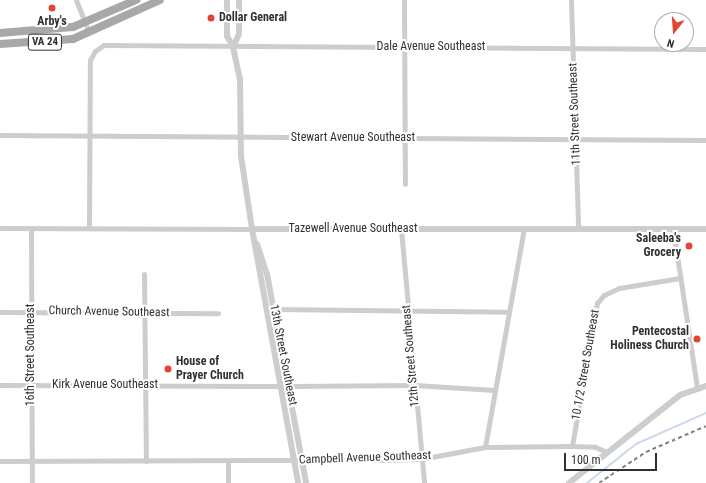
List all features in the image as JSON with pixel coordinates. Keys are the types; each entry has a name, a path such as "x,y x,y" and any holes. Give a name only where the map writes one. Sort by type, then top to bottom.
{"main road":[{"name":"VA 24","path":"0,33 56,30 86,23 136,0"},
{"name":"VA 24","path":"0,44 58,41 90,34 160,0"}],"street":[{"path":"76,0 90,34"},
{"name":"13th Street Southeast","path":"227,0 227,36 233,47 240,79 240,137 252,229 282,386 298,483"},
{"path":"233,47 239,34 239,0"},
{"path":"404,0 405,184"},
{"name":"11th Street Southeast","path":"571,0 578,229"},
{"name":"Dale Avenue Southeast","path":"90,136 90,60 95,51 106,45 706,49"},
{"name":"Stewart Avenue Southeast","path":"0,135 706,140"},
{"path":"89,228 90,136"},
{"name":"Tazewell Avenue Southeast","path":"0,228 706,229"},
{"name":"16th Street Southeast","path":"31,228 32,483"},
{"path":"485,447 524,228"},
{"name":"13th Street Southeast","path":"252,229 268,274 304,461 306,483"},
{"name":"12th Street Southeast","path":"401,229 407,312 424,483"},
{"path":"673,229 697,388"},
{"path":"144,274 146,461"},
{"name":"10 1/2 Street Southeast","path":"572,446 597,303 611,291 680,278"},
{"path":"274,309 407,312 510,312"},
{"name":"Church Avenue Southeast","path":"0,312 218,313"},
{"name":"Kirk Avenue Southeast","path":"0,385 282,386"},
{"path":"290,386 414,385 495,390"},
{"path":"569,483 680,395 706,386"},
{"name":"Campbell Avenue Southeast","path":"0,461 304,461 421,459 485,447 572,446 595,447 607,452"},
{"path":"228,461 228,483"}],"waterway":[{"path":"587,483 636,444 706,413"}],"railway":[{"path":"599,483 646,452 706,426"}],"place":[{"name":"Arby's","path":"52,8"},
{"name":"Dollar General","path":"211,18"},
{"name":"Saleeba's Grocery","path":"689,246"},
{"name":"Pentecostal Holiness Church","path":"697,339"},
{"name":"House of Prayer Church","path":"168,369"}]}
